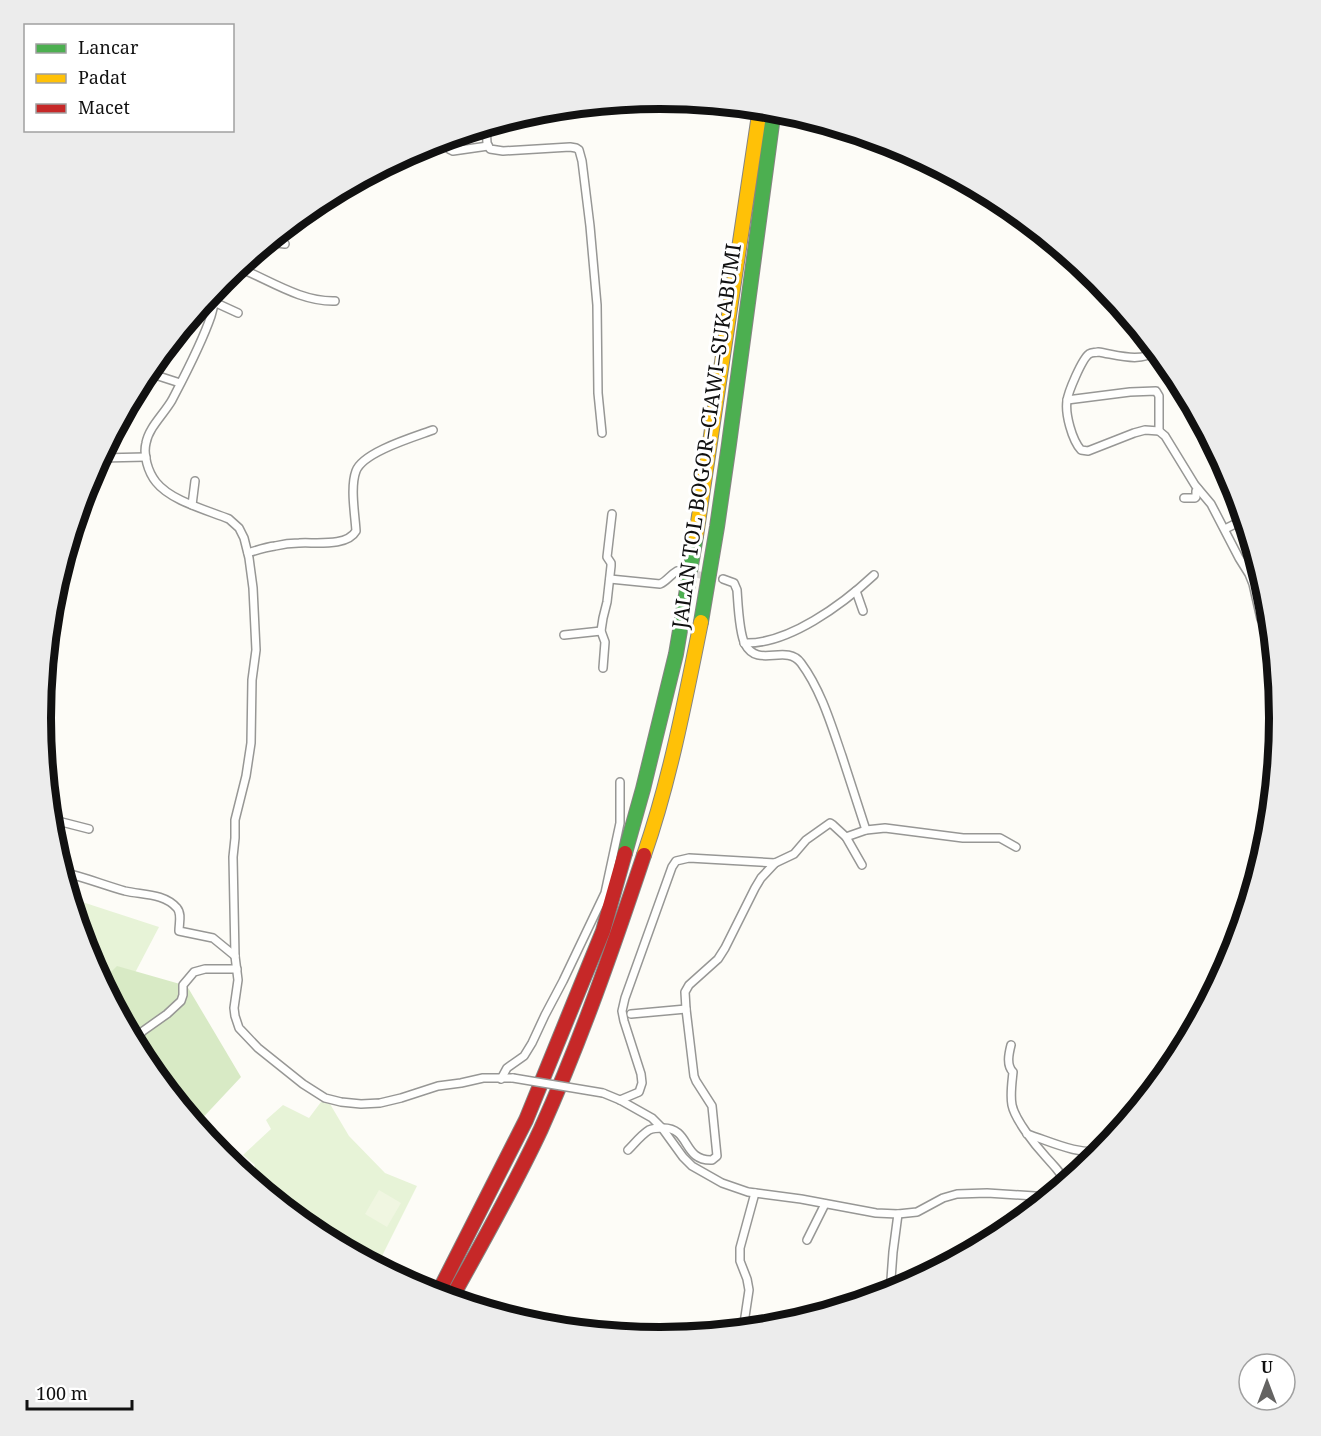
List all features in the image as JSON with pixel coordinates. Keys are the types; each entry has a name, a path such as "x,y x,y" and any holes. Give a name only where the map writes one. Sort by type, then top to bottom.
{"highway":[{"name":"JALAN TOL BOGOR–CIAWI–SUKABUMI","path":"441,1286 526,1120 603,931 643,789 682,620 759,117"},
{"name":"JALAN TOL BOGOR–CIAWI–SUKABUMI","path":"455,1291 509,1194 548,1113 591,1007 645,855 668,776 691,670 719,520 773,119"}],"street":[{"path":"487,134 488,146"},
{"path":"448,147 453,151 488,146 490,149 503,151 570,147 579,150 590,226 597,305 598,393 602,433"},
{"path":"278,243 285,244"},
{"path":"247,271 312,298 335,301"},
{"path":"215,302 238,313"},
{"path":"213,304 208,325 169,404 147,438 145,447 150,473 159,486 169,494 233,521 241,533 248,553 253,588 256,654 252,680 250,747 235,823 233,860 237,969 234,1008 239,1028 251,1043 303,1084 325,1098 348,1103 375,1104 438,1086 483,1078 513,1078 603,1093 648,1116 662,1128 692,1166 730,1186 755,1194 898,1215 917,1212 943,1198 957,1194 1038,1196"},
{"path":"1150,355 1139,358 1098,352 1088,355 1082,363 1067,400 1067,414 1078,448 1084,451 1092,450 1134,433 1145,430 1159,431 1168,440 1225,529 1251,578 1262,620"},
{"path":"157,375 180,383"},
{"path":"1067,400 1130,392 1156,392 1159,396 1159,431"},
{"path":"248,553 273,546 342,541 354,536 356,531 353,483 359,465 386,447 433,430"},
{"path":"109,459 146,457"},
{"path":"192,504 195,481"},
{"path":"1184,498 1195,498 1198,489"},
{"path":"603,668 606,647 601,631 608,602 611,563 607,557 612,514"},
{"path":"1225,529 1238,522"},
{"path":"610,579 660,584 677,571"},
{"path":"744,643 764,642 792,632 831,611 874,575"},
{"path":"723,579 734,583 737,590 742,636 746,646 753,653 764,656 786,654 796,658 802,664 820,696 866,831"},
{"path":"856,591 863,611"},
{"path":"564,635 601,631"},
{"path":"501,1079 507,1068 524,1056 532,1043 605,893 620,823 620,782"},
{"path":"60,822 89,829"},
{"path":"620,1100 639,1092 642,1083 622,1011 625,998 676,861 689,858 775,862 794,854 806,840 828,824 833,825 846,837 862,865"},
{"path":"846,837 885,828 963,838 1000,838 1016,847"},
{"path":"628,1150 647,1131 662,1128 678,1132 691,1152 699,1158 712,1160 717,1156 713,1109 695,1079 685,995 687,989 718,959 755,888 775,862"},
{"path":"72,875 159,898 178,910 179,931 217,940 235,956"},
{"path":"140,1034 178,1004 183,995 183,985 194,972 205,969 237,969"},
{"path":"631,1014 686,1009"},
{"path":"1011,1045 1009,1059 1010,1070 1013,1072 1012,1104 1014,1110 1035,1145 1063,1175"},
{"path":"1028,1134 1087,1152"},
{"path":"744,1321 749,1290 740,1261 740,1248 755,1194"},
{"path":"807,1240 825,1204"},
{"path":"891,1282 892,1251 898,1215"}],"green space":[{"path":"79,901 159,927 121,1000 97,951"},
{"path":"117,966 187,986 241,1077 201,1119 154,1057 108,975"},
{"path":"321,1102 330,1104 349,1136 385,1173 417,1186 380,1259 322,1225 289,1202 251,1169 255,1165 243,1155 271,1129 266,1120 283,1105 309,1118"},
{"path":"379,1190 401,1203 387,1227 365,1214"}],"tunnel":[{"path":"677,571 723,579"}],"traffic: fast":[{"path":"701,622 729,444 773,119"},
{"path":"625,853 676,654 696,536"}],"traffic: slow":[{"path":"696,536 759,117"},
{"path":"644,855 669,769 701,622"}],"traffic: jam":[{"path":"441,1286 526,1120 603,931 625,853"},
{"path":"455,1291 498,1215 556,1095 596,993 644,855"}]}
